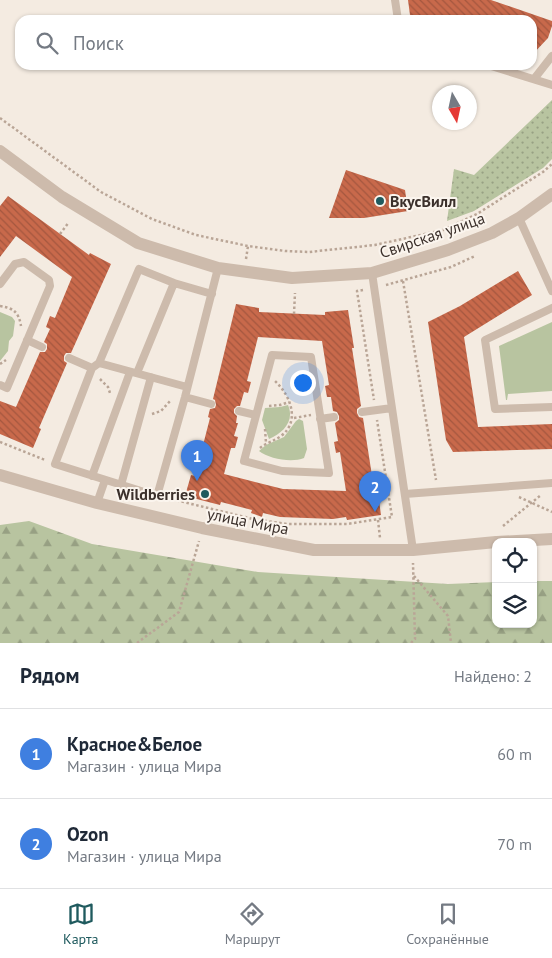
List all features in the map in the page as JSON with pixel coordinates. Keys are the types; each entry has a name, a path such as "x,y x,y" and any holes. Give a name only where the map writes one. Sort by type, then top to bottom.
{"street":[{"name":"Свирская улица","path":"1,155 62,197 138,244 218,268 292,278 372,273 448,250 492,233 519,218 552,194"},
{"name":"улица Мира","path":"0,475 202,528 314,550 414,550 492,542"},
{"name":"улица Мира","path":"537,540 552,539"}],"lane":[{"path":"395,0 397,15"},
{"path":"534,79 552,56"},
{"path":"504,70 552,85"},
{"path":"519,218 552,292"},
{"path":"0,284 15,264 24,262 49,280 50,286 7,388 0,385"},
{"path":"212,294 174,283 139,269 100,363 91,370 55,464 157,496 185,397 212,294 218,268"},
{"path":"372,273 414,550"},
{"path":"92,476 118,403 174,283"},
{"path":"552,308 486,340 495,409 552,407"},
{"path":"28,340 42,347"},
{"path":"272,355 311,357 329,473 282,471 244,461 259,403 272,355"},
{"path":"69,358 91,370"},
{"path":"100,363 187,387"},
{"path":"121,485 151,377"},
{"path":"185,397 211,404"},
{"path":"362,412 392,408"},
{"path":"239,411 256,415"},
{"path":"320,416 334,417"},
{"path":"97,502 105,480"},
{"path":"405,494 552,483"}],"path":[{"path":"0,118 101,192 152,219 196,235 248,246 309,252 374,245 444,230 477,214 544,172 552,164"},
{"path":"60,234 70,222"},
{"path":"245,266 248,246"},
{"path":"403,280 438,492"},
{"path":"294,314 295,293"},
{"path":"0,306 14,310 19,317 21,326 20,337 28,340"},
{"path":"91,370 104,382 118,403"},
{"path":"244,461 266,442 281,436 290,426 293,418 284,389 274,380"},
{"path":"141,415 155,414 161,411 187,387"},
{"path":"259,403 272,406 289,402"},
{"path":"293,418 320,416"},
{"path":"0,442 55,464"},
{"path":"499,487 552,512"},
{"path":"503,526 545,492"},
{"path":"378,520 380,535"},
{"path":"137,643 179,612 202,528"},
{"path":"411,643 415,639 414,550"},
{"path":"413,575 448,616 451,643"}],"green space":[{"path":"552,100 552,159 543,168 474,211 447,221 454,169 474,175"},
{"path":"0,312 12,317 15,321 8,351 0,361"},
{"path":"552,322 552,391 508,394 506,400 499,346"},
{"path":"288,405 290,411 289,421 283,430 269,439 262,420 265,408"},
{"path":"299,419 303,421 307,449 304,458 293,460 281,459 259,451 266,445 284,437"},
{"path":"29,521 92,544 258,572 448,584 492,582 492,628 537,628 537,581 552,581 552,643 0,643 0,525"}],"building":[{"path":"408,0 491,0 535,15 410,15"},
{"path":"537,16 552,21 548,38 537,50"},
{"path":"346,170 405,190 408,211 364,218 329,218"},
{"path":"8,196 89,255 90,253 111,264 71,353 66,353 64,356 64,361 67,363 39,428 41,429 33,448 0,434 0,401 16,407 40,352 45,352 47,349 47,344 44,342 50,329 46,327 50,316 55,318 72,277 16,236 0,257 0,206"},
{"path":"518,271 532,295 464,337 478,427 552,424 552,449 453,452 446,440 428,322 460,306"},
{"path":"236,304 259,308 259,312 325,315 325,312 348,310 361,406 357,409 357,413 359,417 363,418 375,495 378,494 381,515 347,520 346,517 333,519 280,517 263,513 262,517 251,513 252,510 221,502 220,505 185,496 191,475 195,476 210,418 208,417 210,409 215,408 216,405 213,399","holes":["258,337 322,341 329,385 325,386 327,397 331,397 333,411 337,412 339,416 339,420 335,423 338,441 334,442 336,453 340,452 346,491 283,489 224,474 231,448 235,448 238,437 234,436 238,423 236,423 237,416 234,413 234,409 240,406 244,392 248,393 251,382 247,381"]}],"place":[{"name":"ВкусВилл","path":"380,201"},
{"name":"Красное&Белое","path":"197,481"},
{"name":"Wildberries","path":"205,494"},
{"name":"Ozon","path":"375,512"}]}
